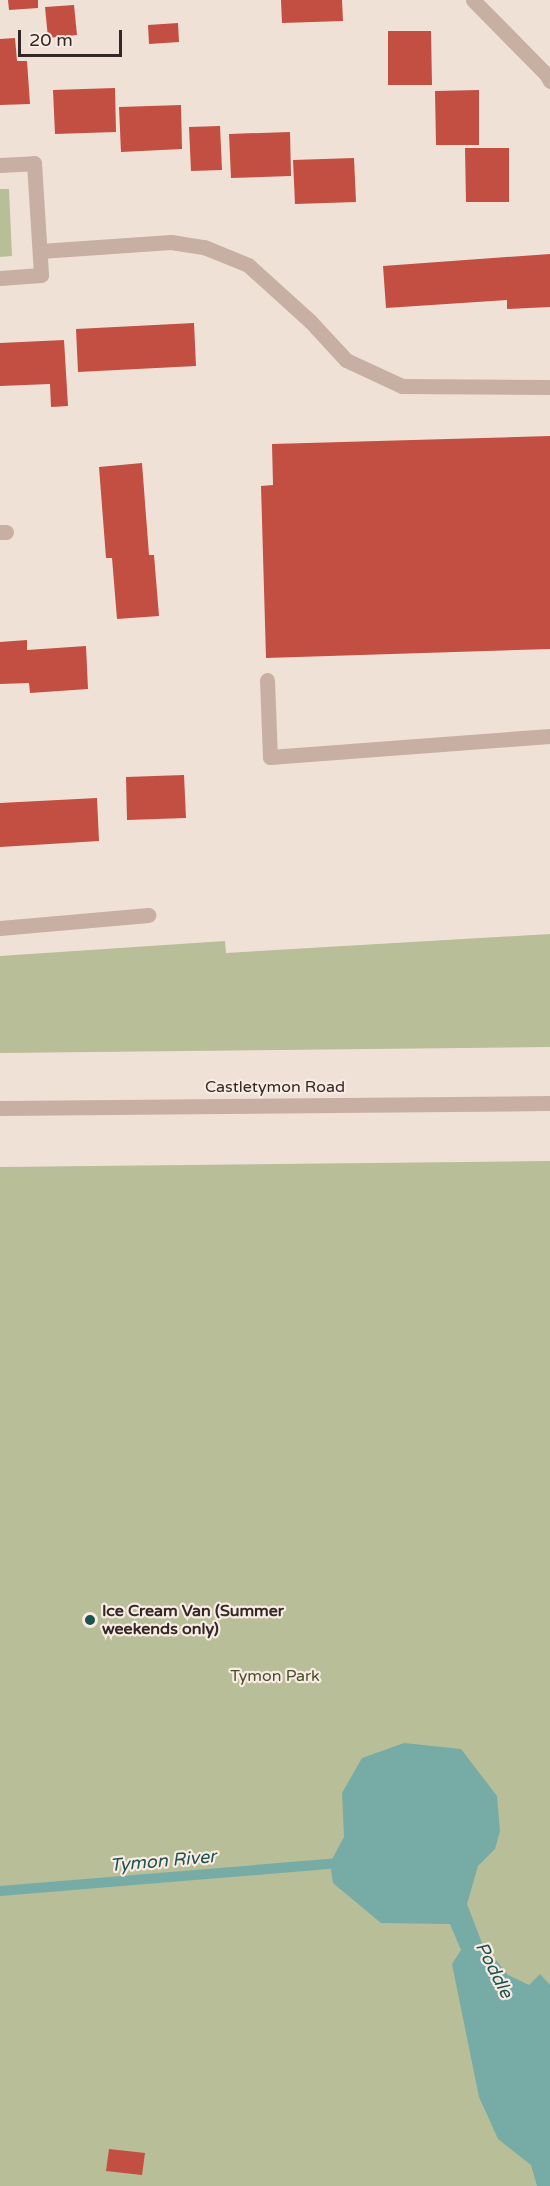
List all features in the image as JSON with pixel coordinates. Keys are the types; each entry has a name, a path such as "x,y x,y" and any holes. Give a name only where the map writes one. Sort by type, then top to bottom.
{"street":[{"path":"473,0 549,75"},
{"path":"0,165 34,163 41,275 0,278"},
{"path":"40,250 171,242 204,247 248,265 310,321 346,360 402,386 550,387"},
{"path":"267,680 270,758 550,736"},
{"path":"0,928 148,915"},
{"name":"Castletymon Road","path":"0,1108 550,1103"}],"green space":[{"path":"0,189 9,189 12,256 0,257"},
{"path":"550,934 550,1047 0,1053 0,956 225,941 226,953"},
{"name":"Tymon Park","path":"550,1161 550,2186 0,2186 0,1167"}],"water":[{"name":"Poddle","path":"404,1743 461,1749 497,1796 500,1831 495,1849 478,1866 467,1904 482,1943 508,1975 529,1985 540,1974 550,1985 550,2186 537,2186 531,2165 498,2139 479,2097 452,1964 461,1950 450,1924 381,1923 333,1883 330,1863 344,1837 342,1793 362,1758"}],"building":[{"path":"8,0 38,0 38,8 9,10"},
{"path":"281,0 342,0 343,21 282,23"},
{"path":"74,5 77,35 48,38 45,7"},
{"path":"178,23 179,42 149,44 148,25"},
{"path":"388,31 431,31 432,85 388,85"},
{"path":"15,38 17,61 27,61 30,104 0,105 0,39"},
{"path":"115,88 116,132 55,134 53,90"},
{"path":"479,90 479,145 436,145 435,91"},
{"path":"181,105 182,149 121,152 119,107"},
{"path":"220,126 222,170 191,171 189,127"},
{"path":"290,132 291,176 231,178 229,134"},
{"path":"465,148 509,148 509,202 466,202"},
{"path":"354,158 356,202 295,204 293,160"},
{"path":"550,254 550,307 507,309 507,300 386,308 383,266"},
{"path":"194,323 196,366 78,372 76,329"},
{"path":"64,340 68,406 51,407 50,384 0,386 0,343"},
{"path":"550,436 550,649 266,658 261,486 273,485 272,444"},
{"path":"142,463 149,555 154,555 159,616 117,619 112,558 106,558 99,467"},
{"path":"27,640 27,650 86,646 88,689 30,693 29,683 0,684 0,642"},
{"path":"184,775 186,818 127,820 126,777"},
{"path":"97,798 99,841 0,847 0,803"},
{"path":"109,2149 145,2153 142,2175 106,2171"}],"waterway":[{"name":"Tymon River","path":"0,1891 343,1863"}],"place":[{"name":"Ice Cream Van (Summer weekends only)","path":"90,1620"}]}
